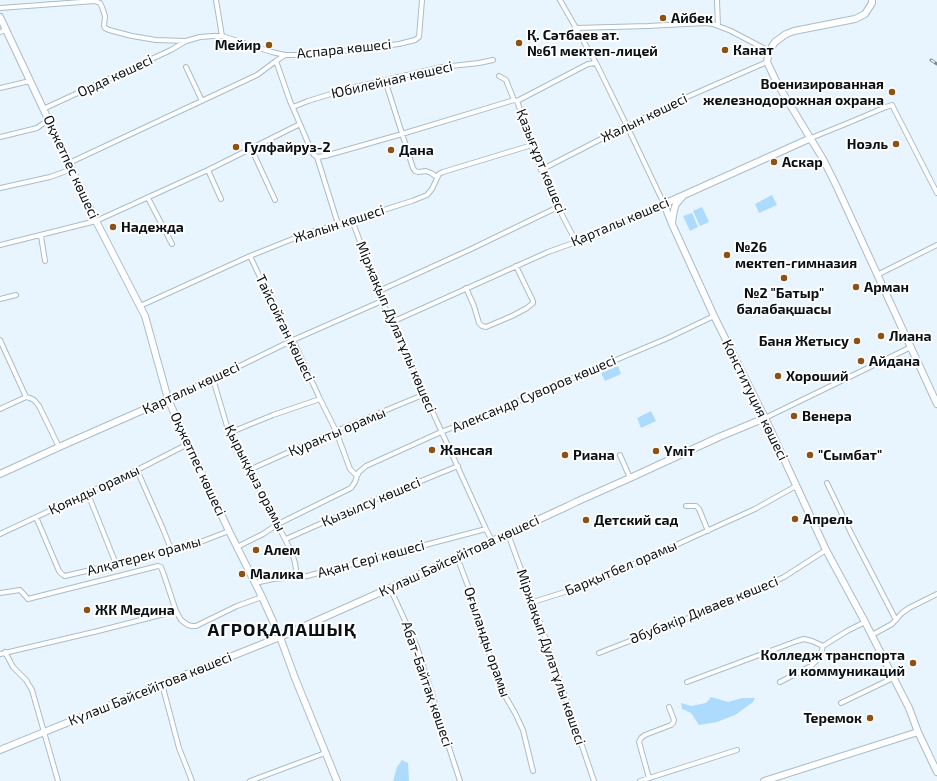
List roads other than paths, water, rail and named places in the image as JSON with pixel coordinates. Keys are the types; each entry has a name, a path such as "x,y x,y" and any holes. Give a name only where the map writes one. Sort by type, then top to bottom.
{"street":[{"path":"216,0 222,36"},
{"name":"Аспара көшесі","path":"0,8 95,1 100,3 102,7 105,16 104,26 109,30 156,40 186,41 200,37 222,36 272,52 285,55 296,55 328,53 399,44 414,40 419,37 422,0"},
{"name":"Конституция көшесі","path":"560,0 596,63 627,126 714,316 765,418 826,550 909,708 918,732 937,772"},
{"path":"717,0 718,26"},
{"path":"872,0 872,4 866,14 855,19 794,31 786,34 775,42 769,51 767,62 778,85 836,184 937,404"},
{"name":"Оқжетпес көшесі","path":"0,17 3,31 30,81 96,221 140,306 148,326 168,399 280,637 337,781"},
{"path":"575,28 705,23 713,24 731,31 769,51"},
{"name":"Орда көшесі","path":"43,109 171,50 186,41"},
{"path":"0,188 50,177 256,75 285,55"},
{"name":"Юбилейная көшесі","path":"293,108 308,101 334,93 442,66 479,63 493,60"},
{"path":"276,61 290,102 314,156 325,156 516,101 588,64 596,63"},
{"name":"Жалын көшесі","path":"541,170 686,97 767,62"},
{"path":"186,67 202,101"},
{"name":"Қазығұрт көшесі","path":"499,76 506,80 516,101 541,170 576,242"},
{"path":"386,80 415,171 426,171 437,177 443,172 532,145"},
{"path":"0,88 30,81"},
{"name":"Қарталы көшесі","path":"392,322 548,252 576,242 664,204 810,138 892,105 937,193"},
{"path":"0,137 36,128 48,120"},
{"path":"0,246 96,221 208,170 300,124"},
{"path":"251,148 275,200"},
{"path":"317,156 338,224"},
{"path":"208,170 221,199"},
{"name":"Жалын көшесі","path":"140,306 250,256 305,234 427,195 432,190 437,177"},
{"path":"672,224 676,204 684,194"},
{"path":"148,198 172,244"},
{"path":"379,291 558,207"},
{"name":"Міржақып Дулатұлы көшесі","path":"352,220 382,301 492,541"},
{"path":"41,236 45,260"},
{"path":"878,275 937,245"},
{"name":"Тайсойған көшесі","path":"250,256 290,337 293,340 336,431 350,469 356,476"},
{"path":"466,288 474,306 479,323 482,326 486,327 512,316 533,303 533,300 516,266"},
{"path":"0,299 16,295"},
{"name":"Қарталы көшесі","path":"0,474 213,379 293,340 382,301"},
{"name":"Александр Суворов көшесі","path":"356,476 358,472 366,466 442,432 668,338 714,316"},
{"path":"0,340 26,397"},
{"name":"Күләш Бәйсейітова көшесі","path":"0,750 280,637 719,437 765,418 911,347"},
{"name":"Қырыққыз орамы","path":"213,379 229,433 237,451 249,470 286,539 295,563 297,576"},
{"name":"Қуракты орамы","path":"249,470 336,431 425,394"},
{"path":"0,409 26,397 34,400 39,406 59,447"},
{"name":"Тайсойған көшесі","path":"229,433 273,415 320,399"},
{"name":"Қоянды орамы","path":"0,534 88,494 188,444"},
{"path":"620,454 630,478"},
{"name":"Қызылсу көшесі","path":"286,539 374,500 458,466"},
{"path":"137,470 171,549"},
{"path":"237,547 263,534 278,524 351,488 355,482 356,476"},
{"path":"827,482 896,620"},
{"name":"Барқытбел орамы","path":"533,602 584,586 755,509 796,486"},
{"path":"88,494 116,564"},
{"path":"686,506 696,506 699,509 708,530"},
{"name":"Алқатерек орамы","path":"36,517 59,571 68,576 203,541 229,531"},
{"name":"Ақан Сері көшесі","path":"255,583 273,579 307,576 486,529"},
{"name":"Міржақып Дулатұлы көшесі","path":"508,534 533,602 594,781"},
{"name":"Әбубәкір Диваев көшесі","path":"600,653 737,599 784,577 826,550"},
{"name":"Оғыланды орамы","path":"457,557 468,586 501,690 523,730 533,771"},
{"path":"0,593 20,590 28,599 158,566 161,567 176,611 181,620 192,626 196,626 237,606 262,597"},
{"name":"Абат-Байтақ көшесі","path":"390,588 417,647 460,781"},
{"path":"872,635 892,624 909,608 937,594"},
{"path":"0,654 176,611"},
{"path":"780,682 811,666 820,657 823,646 865,622"},
{"path":"687,682 804,639 823,646"},
{"path":"5,652 13,667 26,680 32,690 58,781"},
{"path":"840,703 893,678"},
{"path":"162,684 179,748 192,781"},
{"path":"649,778 640,742 645,735 674,724 669,707"},
{"path":"764,781 918,732"},
{"path":"640,781 737,750"},
{"path":"250,781 325,753"}],"railway":[{"path":"931,60 937,64"}],"place":[{"name":"Айбек","path":"663,18"},
{"name":"Қ. Сәтбаев ат. №61 мектеп-лицей","path":"519,43"},
{"name":"Мейир","path":"269,45"},
{"name":"Канат","path":"725,50"},
{"name":"Военизированная железнодорожная охрана","path":"892,92"},
{"name":"Ноэль","path":"896,144"},
{"name":"Гулфайруз-2","path":"236,147"},
{"name":"Дана","path":"391,150"},
{"name":"Аскар","path":"774,162"},
{"name":"Надежда","path":"113,227"},
{"name":"№26 мектеп-гимназия","path":"727,255"},
{"name":"№2 \"Батыр\" балабақшасы","path":"784,278"},
{"name":"Арман","path":"856,287"},
{"name":"Лиана","path":"881,336"},
{"name":"Баня Жетысу","path":"857,341"},
{"name":"Айдана","path":"861,361"},
{"name":"Хороший","path":"778,376"},
{"name":"Венера","path":"794,416"},
{"name":"Жансая","path":"432,450"},
{"name":"Үміт","path":"656,451"},
{"name":"Риана","path":"565,455"},
{"name":"\"Сымбат\"","path":"810,455"},
{"name":"Апрель","path":"795,519"},
{"name":"Детский сад","path":"586,520"},
{"name":"Алем","path":"256,550"},
{"name":"Малика","path":"242,574"},
{"name":"ЖК Медина","path":"87,610"},
{"name":"Колледж транспорта и коммуникаций","path":"913,663"},
{"name":"Теремок","path":"870,718"}],"district":[{"name":"АГРОҚАЛАШЫҚ","path":"282,630"}]}
